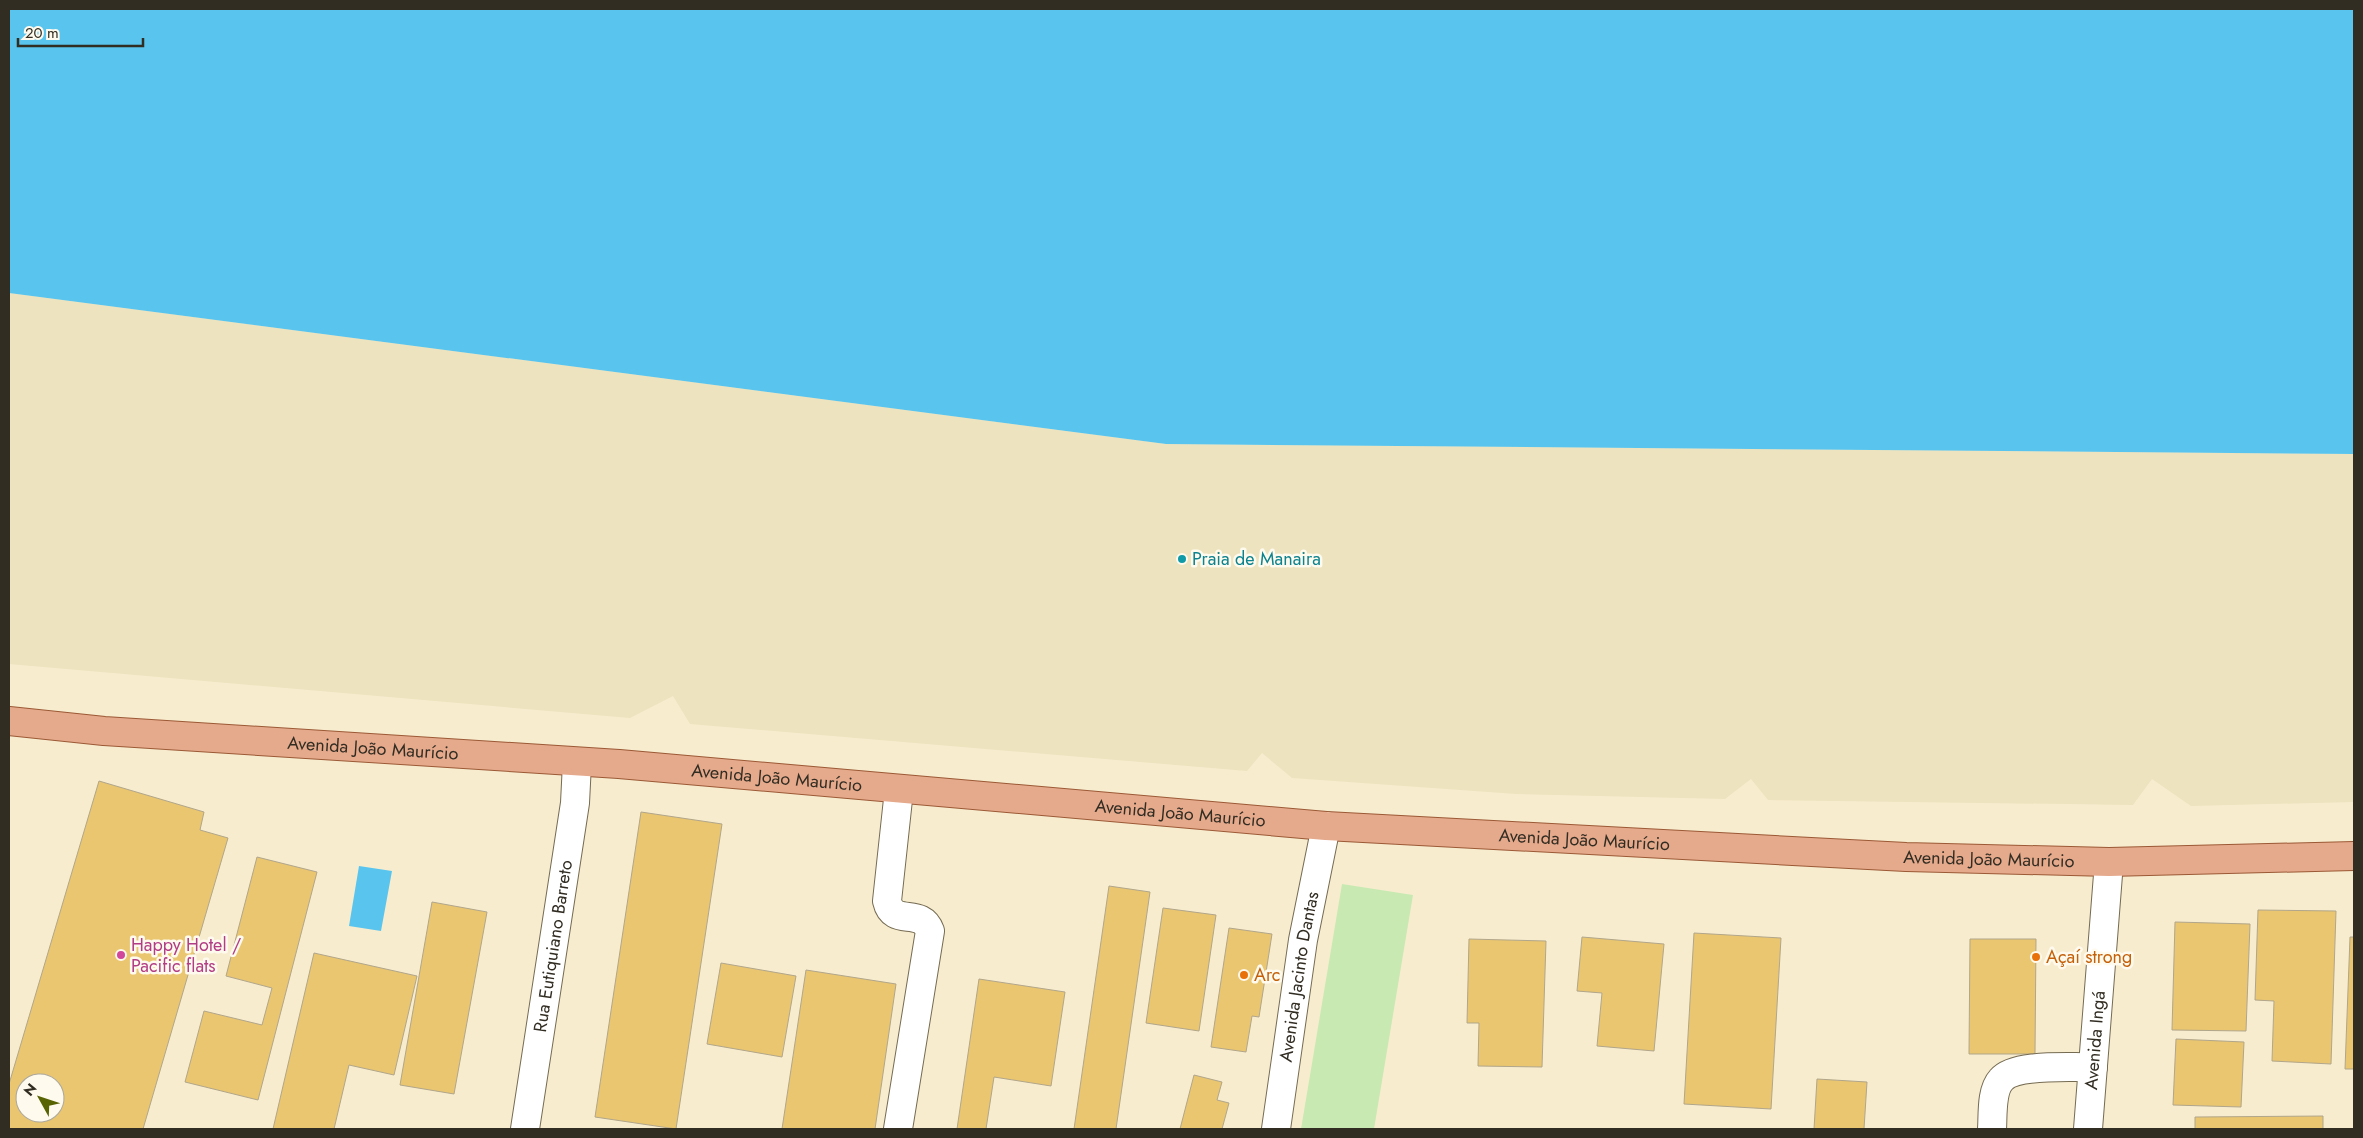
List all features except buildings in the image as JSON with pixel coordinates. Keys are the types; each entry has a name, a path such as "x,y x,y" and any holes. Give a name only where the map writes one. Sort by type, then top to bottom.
{"main road":[{"name":"Avenida João Maurício","path":"9,720 104,731 577,763 619,764 1326,826 1879,856 2109,862 2354,856"}],"street":[{"name":"Rua Eutiquiano Barreto","path":"525,1129 574,803 577,763"},
{"path":"898,1129 930,931 927,923 920,918 896,915 889,909 887,901 899,790"},
{"name":"Avenida Jacinto Dantas","path":"1276,1129 1302,940 1326,826"},
{"name":"Avenida Ingá","path":"2088,1129 2109,862"},
{"path":"1992,1129 1994,1096 2001,1080 2018,1070 2093,1067"}],"green space":[{"path":"1342,884 1413,895 1374,1129 1301,1129"}],"sand":[{"name":"Praia de Manaira","path":"9,293 1166,444 2354,454 2354,802 2191,806 2152,779 2133,805 1768,800 1751,779 1725,799 1516,794 1292,778 1262,753 1247,771 690,724 673,696 630,718 9,664"}],"water":[{"path":"9,9 2354,9 2354,454 1166,444 9,293"},
{"path":"359,866 392,871 381,931 349,926"}],"place":[{"name":"Praia de Manaira","path":"1182,559"},
{"name":"Happy Hotel / Pacific flats","path":"121,955"},
{"name":"Açaí strong","path":"2036,957"},
{"name":"Arc","path":"1244,975"}]}
